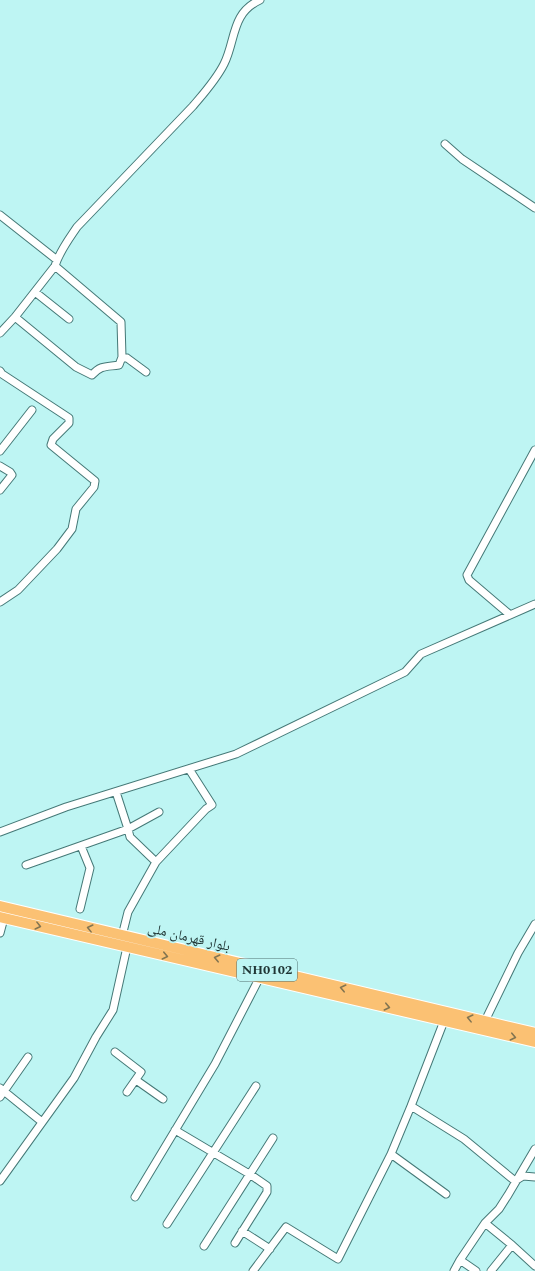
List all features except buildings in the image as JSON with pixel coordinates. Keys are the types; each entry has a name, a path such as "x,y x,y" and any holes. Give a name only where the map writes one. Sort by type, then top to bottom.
{"highway":[{"name":"بلوار قهرمان ملی","path":"0,906 126,940 261,973 444,1021 535,1042"},
{"name":"بلوار قهرمان ملی","path":"2,918 79,937 126,940"},
{"name":"بلوار قهرمان ملی","path":"261,973 535,1033"}],"street":[{"path":"0,333 35,292 56,263 77,227 193,106 219,74 230,52 238,20 252,3 260,0"},
{"path":"445,144 462,159 535,208"},
{"path":"0,215 121,322 122,357 118,365 98,368 92,375 76,367 15,317"},
{"path":"35,292 69,319"},
{"path":"122,357 127,358 146,372"},
{"path":"0,371 2,374 69,418 69,422 53,439 51,445 95,481 94,487 76,509 72,529 65,539 18,590 0,602"},
{"path":"0,450 32,410"},
{"path":"509,614 469,580 467,575 535,450"},
{"path":"0,466 12,475 0,490"},
{"path":"0,832 66,807 236,754 405,672 421,654 509,614 535,604"},
{"path":"0,1181 74,1078 96,1037 113,1010 126,940 128,912 156,862 206,809 212,805 189,769"},
{"path":"116,792 130,837 156,862"},
{"path":"26,865 128,829 159,812"},
{"path":"80,909 90,868 81,846"},
{"path":"0,933 2,918"},
{"path":"485,1022 518,953 535,924"},
{"path":"135,1197 215,1064 261,973"},
{"path":"253,1271 286,1227 338,1259 391,1154 444,1021"},
{"path":"115,1052 141,1072 127,1092"},
{"path":"28,1057 1,1092 42,1122"},
{"path":"136,1080 163,1100"},
{"path":"167,1224 256,1086"},
{"path":"411,1106 464,1139 515,1181"},
{"path":"175,1130 267,1186 267,1192 235,1243"},
{"path":"204,1246 273,1138"},
{"path":"454,1271 485,1223 508,1195 535,1149"},
{"path":"391,1154 446,1194"},
{"path":"515,1181 523,1176 535,1177"},
{"path":"485,1223 512,1244 535,1266"},
{"path":"242,1231 270,1249"},
{"path":"491,1271 512,1244"},
{"path":"460,1260 476,1271"}]}
